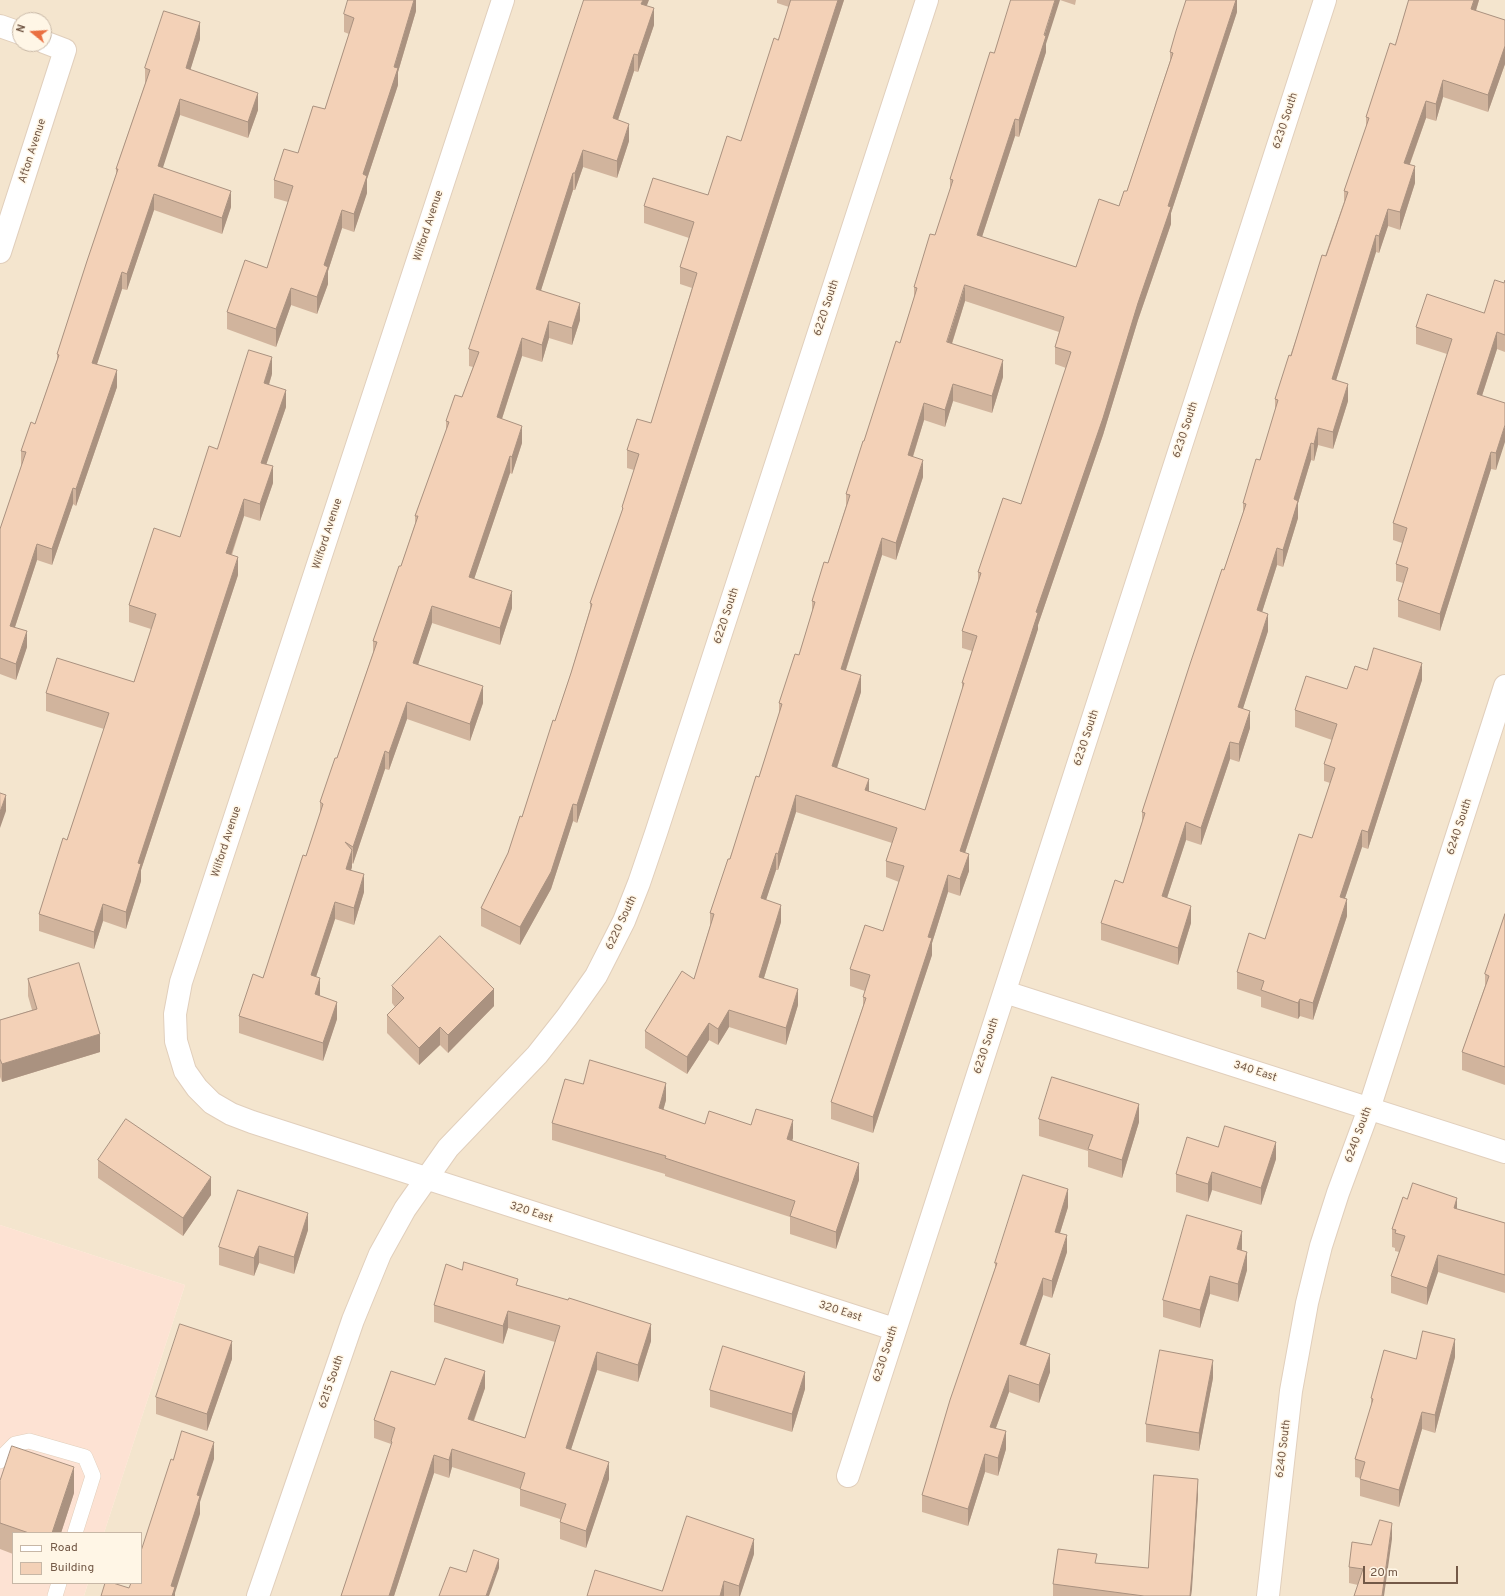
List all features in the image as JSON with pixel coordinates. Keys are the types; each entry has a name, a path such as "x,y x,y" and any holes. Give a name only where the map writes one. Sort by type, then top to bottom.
{"street":[{"name":"Wilford Avenue","path":"185,1071 176,1041 174,1014 181,982 503,0"},
{"name":"6220 South","path":"426,1179 448,1148 537,1055 567,1017 596,976 624,921 640,883 927,0"},
{"name":"6230 South","path":"848,1476 894,1329 1005,992 1325,0"},
{"path":"0,26 12,30"},
{"name":"Afton Avenue","path":"0,252 65,50 52,45"},
{"name":"6240 South","path":"1268,1596 1291,1391 1307,1303 1321,1246 1338,1193 1369,1110 1505,686"},
{"name":"340 East","path":"1005,992 1369,1110 1505,1152"},
{"name":"320 East","path":"185,1071 197,1088 212,1103 231,1114 252,1122 894,1329"},
{"name":"6215 South","path":"258,1596 353,1320 380,1254 405,1209 426,1179"}],"lane":[{"path":"0,1461 15,1444 29,1441 85,1457 93,1476 75,1532"},
{"path":"55,1596 59,1584"}],"shaded area":[{"path":"0,0 1505,0 1505,1596 84,1596 88,1584 142,1584 142,1532 104,1532 185,1285 0,1225"},
{"path":"0,1225 185,1285 104,1532 12,1532 12,1584 88,1584 84,1596 0,1596"}],"building":[{"path":"348,0 414,0 394,67 398,68 363,174 367,176 354,214 342,210 324,265 328,267 317,297 291,288 276,329 227,312 245,260 267,268 293,186 274,180 284,149 298,153 313,106 325,109 354,18 344,14"},
{"path":"584,0 643,0 641,4 654,8 638,55 634,54 613,118 629,124 617,161 583,150 575,173 573,173 536,289 580,303 572,328 549,321 542,345 522,338 497,417 522,426 512,457 510,456 469,577 512,591 500,628 432,606 413,663 483,686 470,724 407,702 389,753 385,751 353,847 345,842 352,850 346,869 364,874 354,908 335,902 311,975 320,978 315,994 337,1002 323,1043 239,1016 253,974 263,978 303,855 306,856 323,804 320,802 335,758 337,758 377,642 373,641 418,516 415,516 449,422 446,421 455,395 462,397 479,352 469,349"},
{"path":"791,0 838,0 577,805 573,804 551,872 520,927 481,908 508,853 520,816 522,817 553,720 555,721 592,604 590,603 623,508 622,507 639,454 627,450 637,419 651,423 697,273 680,267 694,222 644,206 653,178 708,195 727,136 741,141 774,38 778,40"},
{"path":"1011,0 1055,0 1044,35 1046,36 1019,120 1015,119 977,235 1076,267 1099,199 1119,206 1124,191 1127,191 1173,53 1170,52 1186,0 1236,0 1168,206 1171,207 1138,303 1103,418 1036,612 1038,613 960,851 969,854 960,879 948,875 928,937 932,938 873,1117 831,1102 866,998 863,997 870,975 850,969 865,925 883,931 904,866 886,861 897,828 796,795 778,854 776,853 761,898 781,905 759,977 798,989 786,1028 729,1010 718,1029 709,1023 687,1057 645,1031 682,971 694,979 714,914 710,913 728,859 730,859 756,776 759,777 782,704 779,703 795,654 799,655 815,602 812,601 824,562 828,563 850,495 846,494 896,341 900,343 917,288 914,287 930,234 935,235 953,180 950,179 990,52 994,53","holes":["965,285 1064,317 1055,347 1071,352 1021,504 1003,498 978,572 981,573 962,631 977,636 925,810 865,790 869,779 832,766 861,675 841,669 882,538 896,543 923,460 908,455 924,403 945,410 953,384 992,396 1003,360 947,342"]},
{"path":"1409,0 1474,0 1471,9 1505,20 1505,46 1488,95 1443,80 1436,104 1426,101 1404,163 1415,166 1400,212 1388,209 1379,236 1376,235 1332,379 1348,384 1333,432 1318,428 1314,444 1311,443 1294,499 1298,501 1283,550 1277,548 1257,610 1268,614 1238,707 1250,711 1239,744 1230,742 1201,828 1186,822 1162,896 1191,906 1178,948 1101,923 1115,880 1123,883 1145,813 1142,812 1191,661 1246,504 1243,503 1256,459 1260,460 1278,400 1275,399 1289,355 1291,356 1322,255 1326,256 1348,192 1344,191 1369,118 1366,117 1390,43 1395,45"},
{"path":"164,11 200,22 186,68 258,93 248,122 180,99 158,166 231,191 222,218 154,194 127,274 122,272 92,363 117,370 76,489 73,488 52,549 37,544 10,626 27,631 16,664 0,658 0,529 26,452 21,451 31,422 35,424 59,355 57,354 118,169 116,169 150,70 145,68"},
{"path":"1495,280 1504,283 1505,280 1505,335 1497,332 1477,394 1505,403 1505,425 1496,453 1491,452 1440,614 1398,600 1408,568 1396,564 1407,528 1393,523 1452,339 1416,327 1427,294 1484,313"},
{"path":"249,350 272,357 264,383 286,390 261,463 273,466 260,504 244,499 226,553 238,557 138,863 141,864 126,912 103,904 94,932 39,914 63,838 67,840 109,713 46,693 57,658 134,682 156,614 129,605 154,528 180,537 209,446 217,449"},
{"path":"1374,648 1422,663 1368,832 1362,830 1340,897 1347,899 1313,1003 1300,999 1298,1003 1261,990 1264,981 1237,972 1249,933 1265,939 1299,834 1312,838 1335,768 1324,764 1337,724 1295,710 1306,676 1347,689 1355,666 1367,670"},
{"path":"0,793 6,795 0,812"},
{"path":"1505,914 1505,1067 1462,1052 1489,976 1485,974"},
{"path":"440,936 494,989 448,1035 440,1027 419,1048 387,1015 404,998 392,986"},
{"path":"79,963 100,1034 2,1064 0,1059 0,1020 37,1009 28,979"},
{"path":"590,1060 666,1083 659,1108 705,1124 709,1111 751,1125 756,1109 793,1120 787,1139 859,1163 836,1232 790,1216 795,1201 665,1158 666,1156 552,1123 565,1079 583,1084"},
{"path":"1052,1077 1139,1104 1122,1160 1088,1149 1093,1135 1039,1119"},
{"path":"126,1119 211,1177 183,1218 98,1160"},
{"path":"1225,1126 1276,1142 1261,1188 1212,1172 1208,1184 1176,1174 1187,1137 1218,1147"},
{"path":"1023,1175 1068,1189 1055,1232 1067,1235 1052,1281 1043,1278 1020,1344 1050,1354 1039,1385 1009,1375 990,1427 1006,1431 998,1458 985,1454 968,1509 922,1495 950,1400 997,1263 995,1263"},
{"path":"1413,1183 1457,1198 1454,1208 1505,1223 1505,1275 1438,1255 1427,1288 1391,1276 1405,1236 1395,1233 1396,1230 1392,1229 1403,1197 1407,1199"},
{"path":"238,1190 308,1213 294,1257 259,1246 254,1258 219,1247"},
{"path":"1187,1215 1242,1231 1237,1249 1247,1252 1238,1284 1210,1276 1200,1310 1163,1300"},
{"path":"464,1262 518,1279 516,1285 568,1300 569,1298 651,1324 638,1365 597,1352 566,1448 609,1462 586,1531 560,1522 566,1504 520,1489 525,1473 452,1449 449,1460 434,1455 389,1596 341,1596 392,1442 395,1428 374,1420 391,1371 435,1385 445,1358 485,1371 468,1419 525,1438 560,1326 508,1311 503,1326 434,1305 446,1264 462,1270"},
{"path":"180,1324 232,1341 207,1414 156,1397"},
{"path":"1423,1331 1455,1339 1435,1415 1422,1412 1399,1490 1360,1479 1365,1462 1355,1459 1373,1399 1371,1398 1384,1350 1416,1359"},
{"path":"723,1346 805,1372 792,1414 710,1390"},
{"path":"1160,1350 1213,1360 1199,1433 1146,1424"},
{"path":"182,1431 214,1442 197,1495 200,1496 171,1586 175,1587 172,1596 101,1596 105,1584 116,1584 129,1588 131,1584 142,1584 142,1548 171,1459 173,1460"},
{"path":"12,1446 74,1467 52,1532 26,1532 0,1523 0,1481"},
{"path":"1154,1475 1198,1479 1190,1596 1144,1596 1053,1584 1058,1549 1097,1554 1095,1563 1148,1568"},
{"path":"687,1516 754,1539 739,1586 724,1581 720,1596 587,1596 595,1570 662,1591"},
{"path":"1380,1520 1392,1523 1382,1596 1354,1596 1363,1569 1349,1567 1352,1542 1371,1545"},
{"path":"474,1550 499,1559 486,1596 439,1596 450,1567 466,1572"}]}
